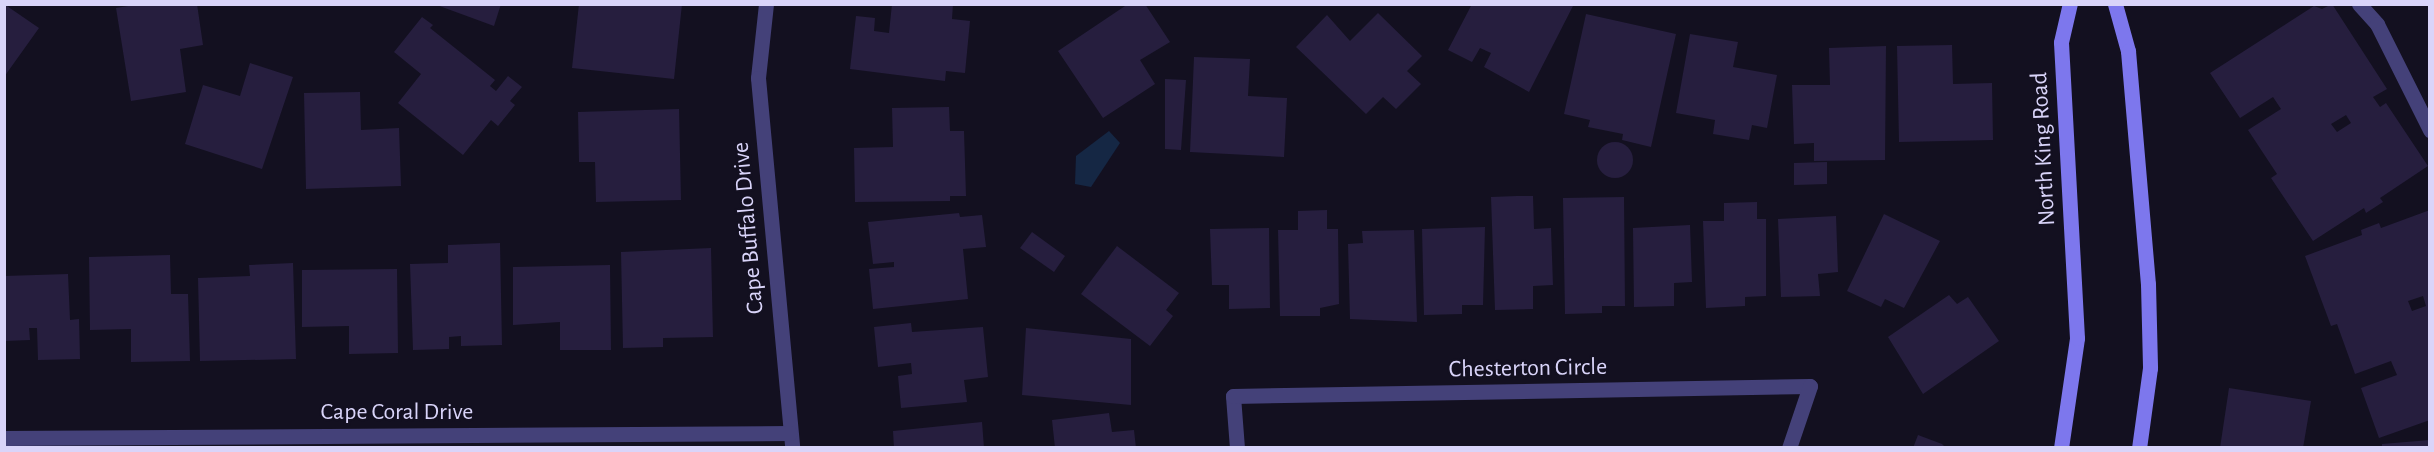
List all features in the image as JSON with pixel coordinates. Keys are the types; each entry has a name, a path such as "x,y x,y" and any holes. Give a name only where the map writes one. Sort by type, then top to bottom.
{"main road":[{"name":"North King Road","path":"2061,447 2075,367 2074,292 2061,42 2070,4"},
{"path":"2115,4 2128,51 2148,284 2150,368 2139,447"}],"street":[{"name":"Cape Buffalo Drive","path":"766,4 758,78 791,440"},
{"path":"2359,4 2377,24 2430,130"},
{"name":"Chesterton Circle","path":"1237,447 1233,396 1810,386 1789,447"},
{"name":"Cape Coral Drive","path":"4,438 791,440"}],"water":[{"path":"1109,131 1120,143 1091,187 1075,184 1076,156"}],"building":[{"path":"4,4 39,28 4,77"},
{"path":"140,4 197,4 203,45 180,49 186,92 131,101 116,8"},
{"path":"434,4 501,4 494,26"},
{"path":"579,4 682,4 674,79 572,68"},
{"path":"892,4 953,4 952,19 970,21 965,73 946,71 945,81 850,69 856,16 875,18 874,31 889,33"},
{"path":"1128,4 1145,4 1170,42 1140,60 1155,84 1103,118 1058,51"},
{"path":"1472,4 1574,4 1529,92 1484,67 1491,53 1480,48 1472,62 1448,50"},
{"path":"2332,4 2387,89 2373,97 2380,107 2386,103 2428,166 2380,198 2383,202 2366,213 2364,208 2313,241 2271,178 2277,174 2248,130 2281,109 2273,97 2240,118 2210,73 2314,6 2322,9","holes":["2346,115 2351,123 2337,132 2331,124"]},
{"path":"1378,13 1422,56 1407,71 1421,84 1396,109 1383,97 1366,114 1296,47 1327,15 1350,41"},
{"path":"1586,14 1676,34 1651,147 1622,140 1623,134 1588,127 1590,120 1564,114"},
{"path":"422,17 433,25 430,28 495,80 490,86 496,91 508,76 522,87 510,101 515,105 498,126 491,120 463,155 398,103 421,74 394,52"},
{"path":"1690,34 1738,42 1733,67 1777,75 1767,128 1752,125 1749,140 1713,134 1715,120 1676,113"},
{"path":"1952,45 1953,84 1992,83 1993,140 1899,142 1897,46"},
{"path":"1886,46 1885,160 1814,161 1814,143 1794,144 1792,85 1830,85 1829,48"},
{"path":"1194,57 1250,59 1248,96 1287,98 1284,157 1190,152"},
{"path":"250,63 293,77 262,169 185,144 203,85 240,96"},
{"path":"1165,79 1186,80 1181,150 1165,149"},
{"path":"360,92 361,130 399,128 401,186 306,189 304,93"},
{"path":"949,107 950,131 964,131 966,196 950,196 950,201 855,202 854,148 893,147 892,108"},
{"path":"679,109 681,200 596,202 595,162 579,162 578,112"},
{"path":"1615,142 1627,148 1633,160 1627,172 1615,178 1603,172 1597,160 1603,148"},
{"path":"1827,162 1827,184 1794,185 1794,163"},
{"path":"1533,196 1534,229 1551,228 1553,285 1533,286 1533,309 1495,310 1491,197"},
{"path":"1624,197 1625,306 1602,306 1602,313 1565,314 1563,198"},
{"path":"1757,202 1757,219 1766,219 1766,296 1745,297 1745,306 1706,308 1703,221 1724,221 1724,203"},
{"path":"1327,210 1327,229 1338,229 1339,304 1320,308 1320,316 1280,316 1278,230 1298,230 1298,211"},
{"path":"2430,210 2430,420 2379,438 2361,388 2397,375 2391,361 2355,374 2337,324 2331,326 2305,256 2362,235 2361,230 2379,223 2381,228","holes":["2423,296 2426,306 2412,311 2408,301"]},
{"path":"959,213 960,217 982,215 986,247 963,249 968,299 873,309 869,269 894,267 894,262 873,264 868,222"},
{"path":"1884,214 1940,241 1904,308 1885,299 1881,307 1847,291"},
{"path":"1836,216 1838,272 1818,274 1820,296 1781,297 1778,219"},
{"path":"1690,225 1692,282 1674,283 1674,306 1634,307 1633,228"},
{"path":"1485,227 1483,305 1462,305 1462,314 1424,315 1422,229"},
{"path":"1269,228 1270,308 1229,309 1229,285 1212,285 1210,229"},
{"path":"1414,230 1417,322 1350,319 1348,244 1363,243 1362,231"},
{"path":"1032,232 1065,256 1054,272 1020,248"},
{"path":"500,243 502,345 461,346 461,336 449,337 449,349 413,350 410,264 448,263 448,245"},
{"path":"1117,246 1179,293 1166,310 1173,316 1150,346 1081,294"},
{"path":"711,248 713,337 663,338 663,347 623,348 621,252"},
{"path":"170,255 171,294 188,294 190,361 131,362 131,329 90,330 89,257"},
{"path":"293,263 296,359 200,361 198,278 250,276 249,265"},
{"path":"610,265 611,350 560,350 560,322 513,325 513,267"},
{"path":"397,269 398,353 349,354 349,326 302,327 302,270"},
{"path":"68,274 70,320 79,319 80,359 38,360 37,328 29,328 30,340 4,341 4,276"},
{"path":"1949,295 1957,304 1968,297 1999,341 1923,394 1888,337"},
{"path":"911,323 912,332 983,327 988,377 964,380 967,402 901,408 898,376 912,374 911,363 878,367 874,327"},
{"path":"1026,328 1131,339 1131,405 1022,395"},
{"path":"2229,388 2311,401 2303,448 2220,448"},
{"path":"1109,413 1112,432 1134,430 1136,448 1055,448 1052,420"},
{"path":"982,422 984,448 894,448 893,431"},
{"path":"1918,435 1942,444 1946,448 1913,448"},
{"path":"2430,440 2430,448 2382,448 2382,444"}]}
